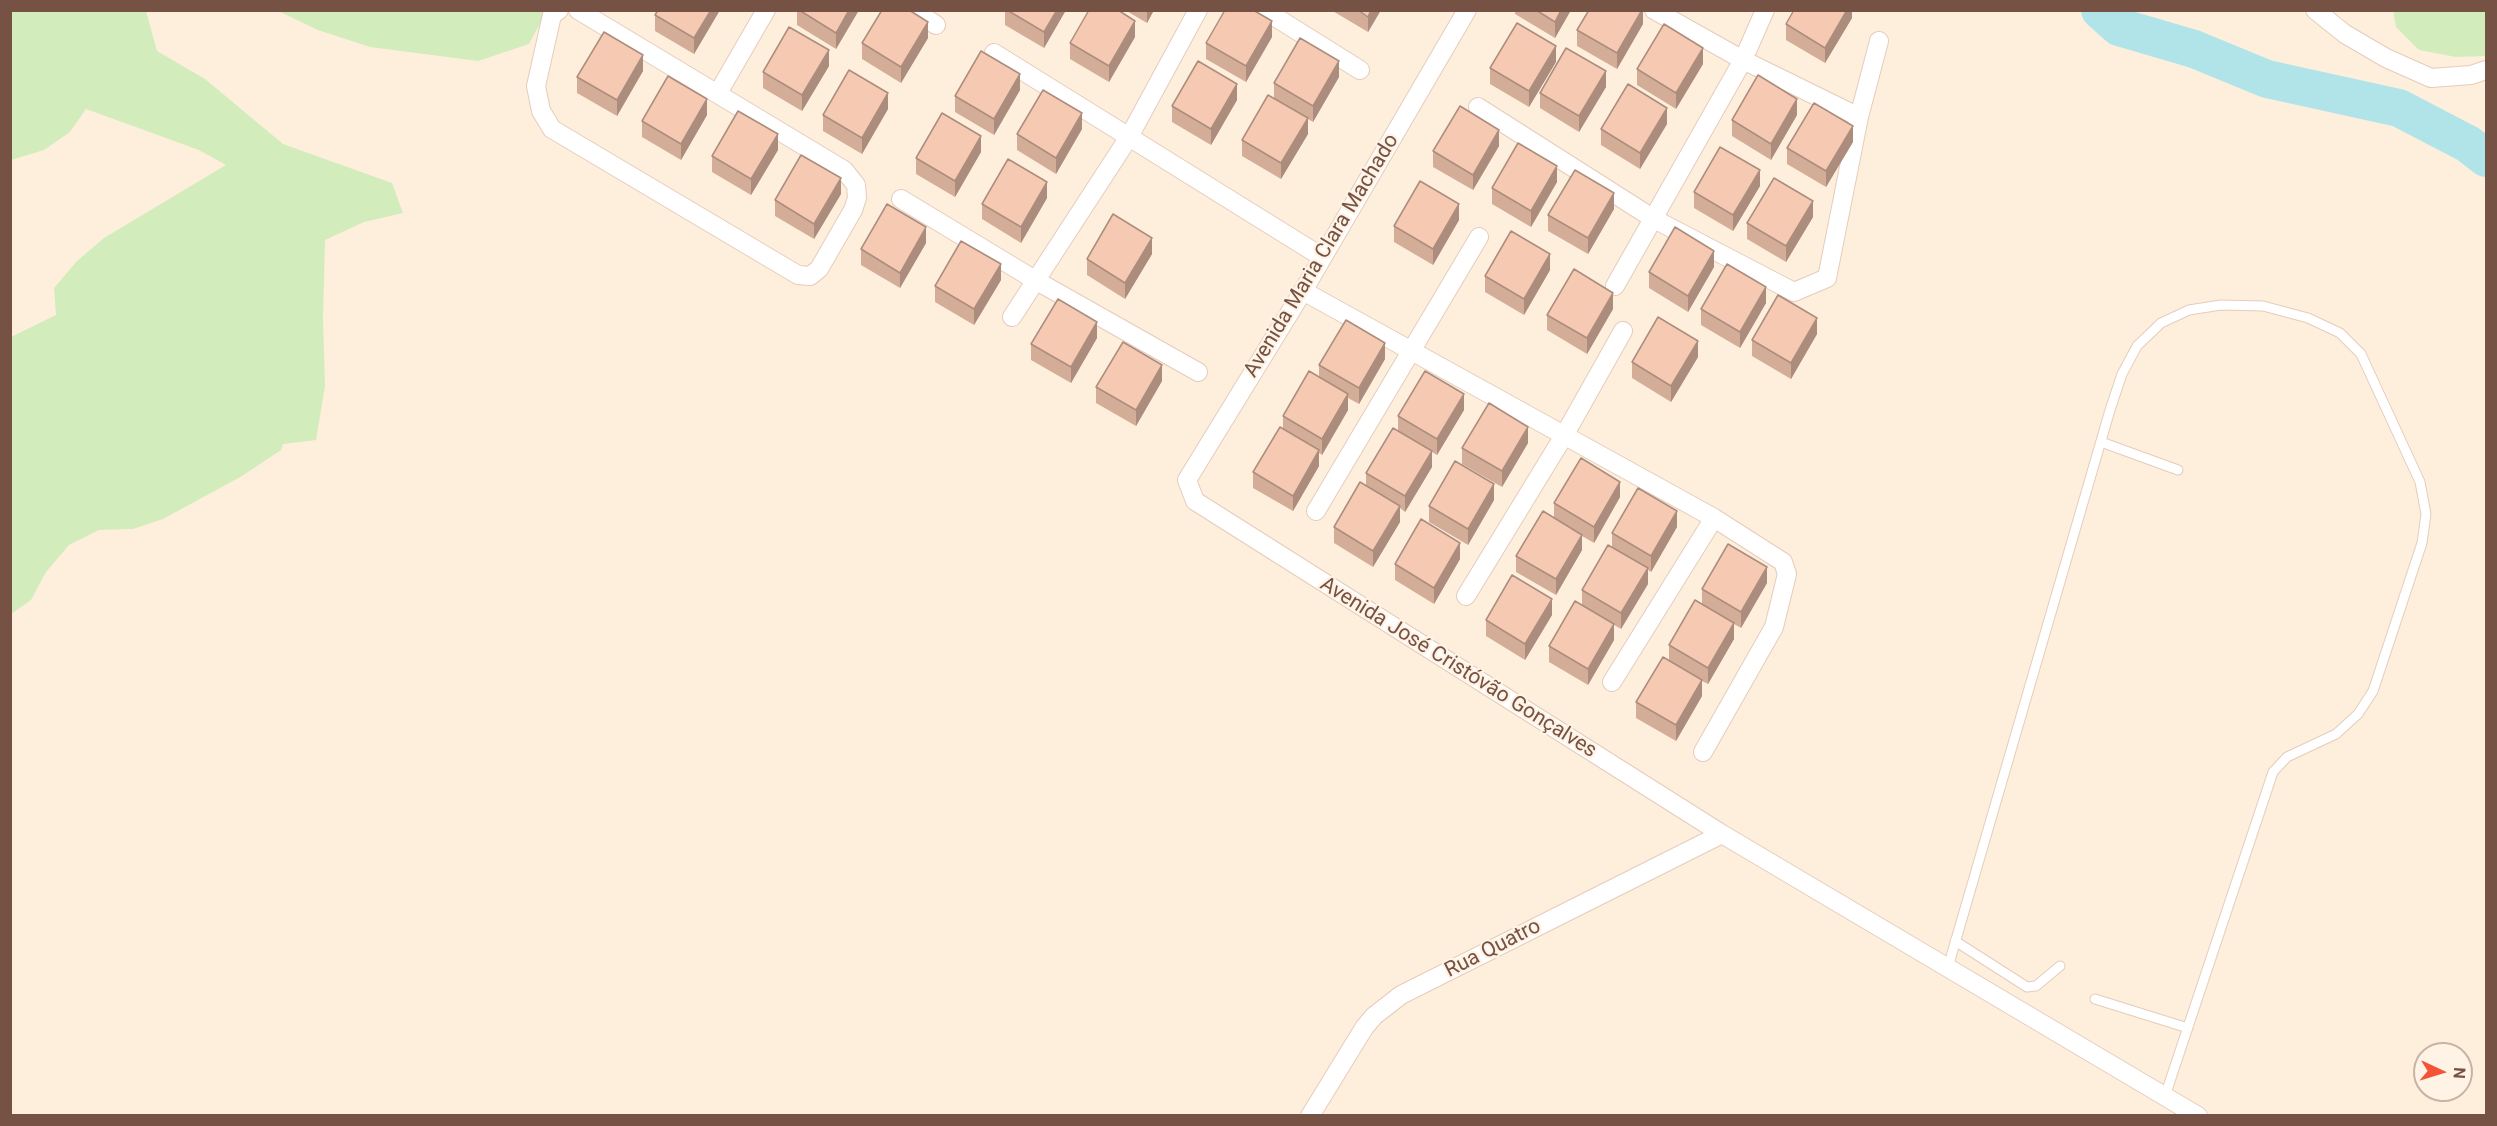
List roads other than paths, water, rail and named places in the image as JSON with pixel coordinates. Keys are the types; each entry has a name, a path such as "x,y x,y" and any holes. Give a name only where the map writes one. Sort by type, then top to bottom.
{"street":[{"path":"559,10 552,15 536,86 541,111 552,129 798,274 810,276 819,269 853,210 857,198 856,185 844,170 578,10"},
{"path":"718,93 766,10"},
{"path":"913,10 936,25"},
{"path":"1012,317 1129,137 1198,10"},
{"path":"1264,10 1360,70"},
{"name":"Avenida Maria Clara Machado","path":"1195,501 1187,480 1303,291 1467,10"},
{"path":"1654,10 1743,60 1859,117"},
{"path":"1615,286 1743,60 1765,10"},
{"path":"2315,10 2346,34 2386,58 2431,78 2471,75 2487,70"},
{"path":"1478,107 1654,219 1794,292 1827,278 1859,117 1879,41"},
{"path":"994,53 1322,257"},
{"path":"901,199 1035,280 1198,372"},
{"path":"1316,511 1479,237"},
{"path":"1303,291 1714,518 1783,562 1787,574 1774,627 1703,752"},
{"path":"1466,596 1565,435 1623,331"},
{"name":"Avenida José Cristóvão Gonçalves","path":"1195,501 1722,834 2198,1116"},
{"path":"1612,682 1714,518"},
{"name":"Rua Quatro","path":"1310,1116 1364,1028 1374,1016 1401,995 1722,834"}],"lane":[{"path":"1948,968 2100,442 2122,374 2137,346 2161,323 2189,310 2221,305 2263,306 2308,318 2340,333 2361,354 2420,482 2426,514 2422,543 2373,691 2358,714 2336,734 2287,757 2273,772 2165,1096"},
{"path":"2100,442 2178,470"},
{"path":"1955,942 2027,987 2036,986 2060,966"},
{"path":"2095,999 2188,1028"}],"waterway":[{"path":"2100,10 2119,27 2194,49 2267,79 2399,108 2468,144 2486,158"}]}
